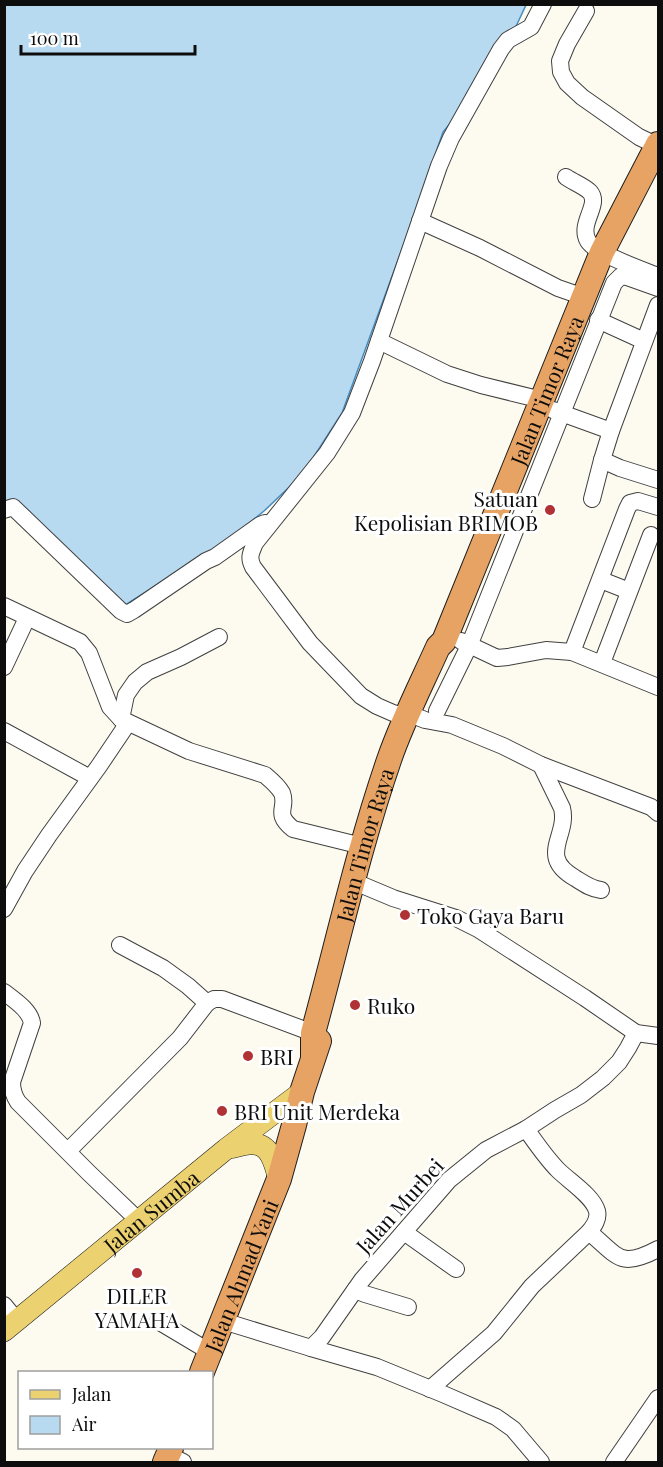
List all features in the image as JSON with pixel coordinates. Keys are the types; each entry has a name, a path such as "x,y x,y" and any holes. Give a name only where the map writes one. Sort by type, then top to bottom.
{"highway":[{"name":"Jalan Timor Raya","path":"279,1179 372,849 419,714 445,651 445,637 547,406 584,297 602,252 658,145"},
{"name":"Jalan Timor Raya","path":"313,1057 313,1033 362,846 389,761 419,714"},
{"name":"Jalan Ahmad Yani","path":"206,1362 279,1179"}],"main road":[{"name":"Jalan Sumba","path":"8,1319 302,1092"},
{"path":"226,1149 250,1144 259,1145 270,1154 279,1179"}],"street":[{"path":"543,4 531,27 505,43 451,138 439,166 352,413 327,453 255,543 250,554 250,561 310,643 361,696 377,706 393,713 419,714 425,720 452,726 503,746 541,765 656,805"},
{"path":"586,11 560,61 561,72 567,83 582,97 639,136 658,145"},
{"path":"566,177 590,193 593,198 592,209 585,228 587,239 591,244 602,252 658,276"},
{"path":"420,221 480,248 558,288 584,297"},
{"path":"419,714 469,646 547,406 598,321 614,283 621,276 658,288"},
{"path":"592,499 611,431 658,304"},
{"path":"598,321 644,341"},
{"path":"379,341 447,374 547,406 611,431"},
{"path":"602,460 658,480"},
{"path":"572,652 630,503 638,501 658,508 655,537 629,591 602,663"},
{"path":"4,510 13,507 121,611 127,614 263,523 269,525"},
{"path":"601,580 629,591"},
{"path":"4,606 80,642 89,653 110,707 125,721 189,751 265,775 272,780 282,794 283,818 285,823 293,829 362,846"},
{"path":"4,667 27,618"},
{"path":"4,909 25,871 90,778 125,721 126,695 135,682 147,672 182,657 219,637"},
{"path":"445,637 497,658 546,650 572,652 658,687"},
{"path":"7,737 90,778"},
{"path":"541,765 564,813 564,823 556,845 557,860 567,874 590,887 601,890"},
{"path":"362,885 393,898 456,918 478,929 636,1033 658,1036"},
{"path":"120,945 163,968 207,1003"},
{"path":"4,992 28,1012 32,1019 12,1082 14,1096 138,1220"},
{"path":"68,1151 180,1038 207,1003 214,999 222,999 313,1033"},
{"name":"Jalan Murbei","path":"311,1348 322,1337 362,1280 449,1180 486,1150 526,1129 581,1095 603,1078 619,1062 636,1033"},
{"path":"430,1389 494,1333 532,1286 595,1224 597,1212 593,1203 558,1170 526,1129"},
{"path":"404,1232 456,1269"},
{"path":"589,1232 622,1259 635,1260 658,1249"},
{"path":"356,1290 408,1307"},
{"path":"158,1321 206,1362"},
{"path":"223,1321 377,1367 496,1417 513,1429 542,1462"},
{"path":"614,1462 658,1398"}],"water":[{"path":"4,5 526,5 512,35 466,104 443,132 342,413 302,475 230,539 119,609 5,509"}],"place":[{"name":"Satuan Kepolisian BRIMOB","path":"550,510"},
{"name":"Toko Gaya Baru","path":"405,915"},
{"name":"Ruko","path":"355,1005"},
{"name":"BRI","path":"248,1056"},
{"name":"BRI Unit Merdeka","path":"222,1111"},
{"name":"DILER YAMAHA","path":"137,1273"}]}
